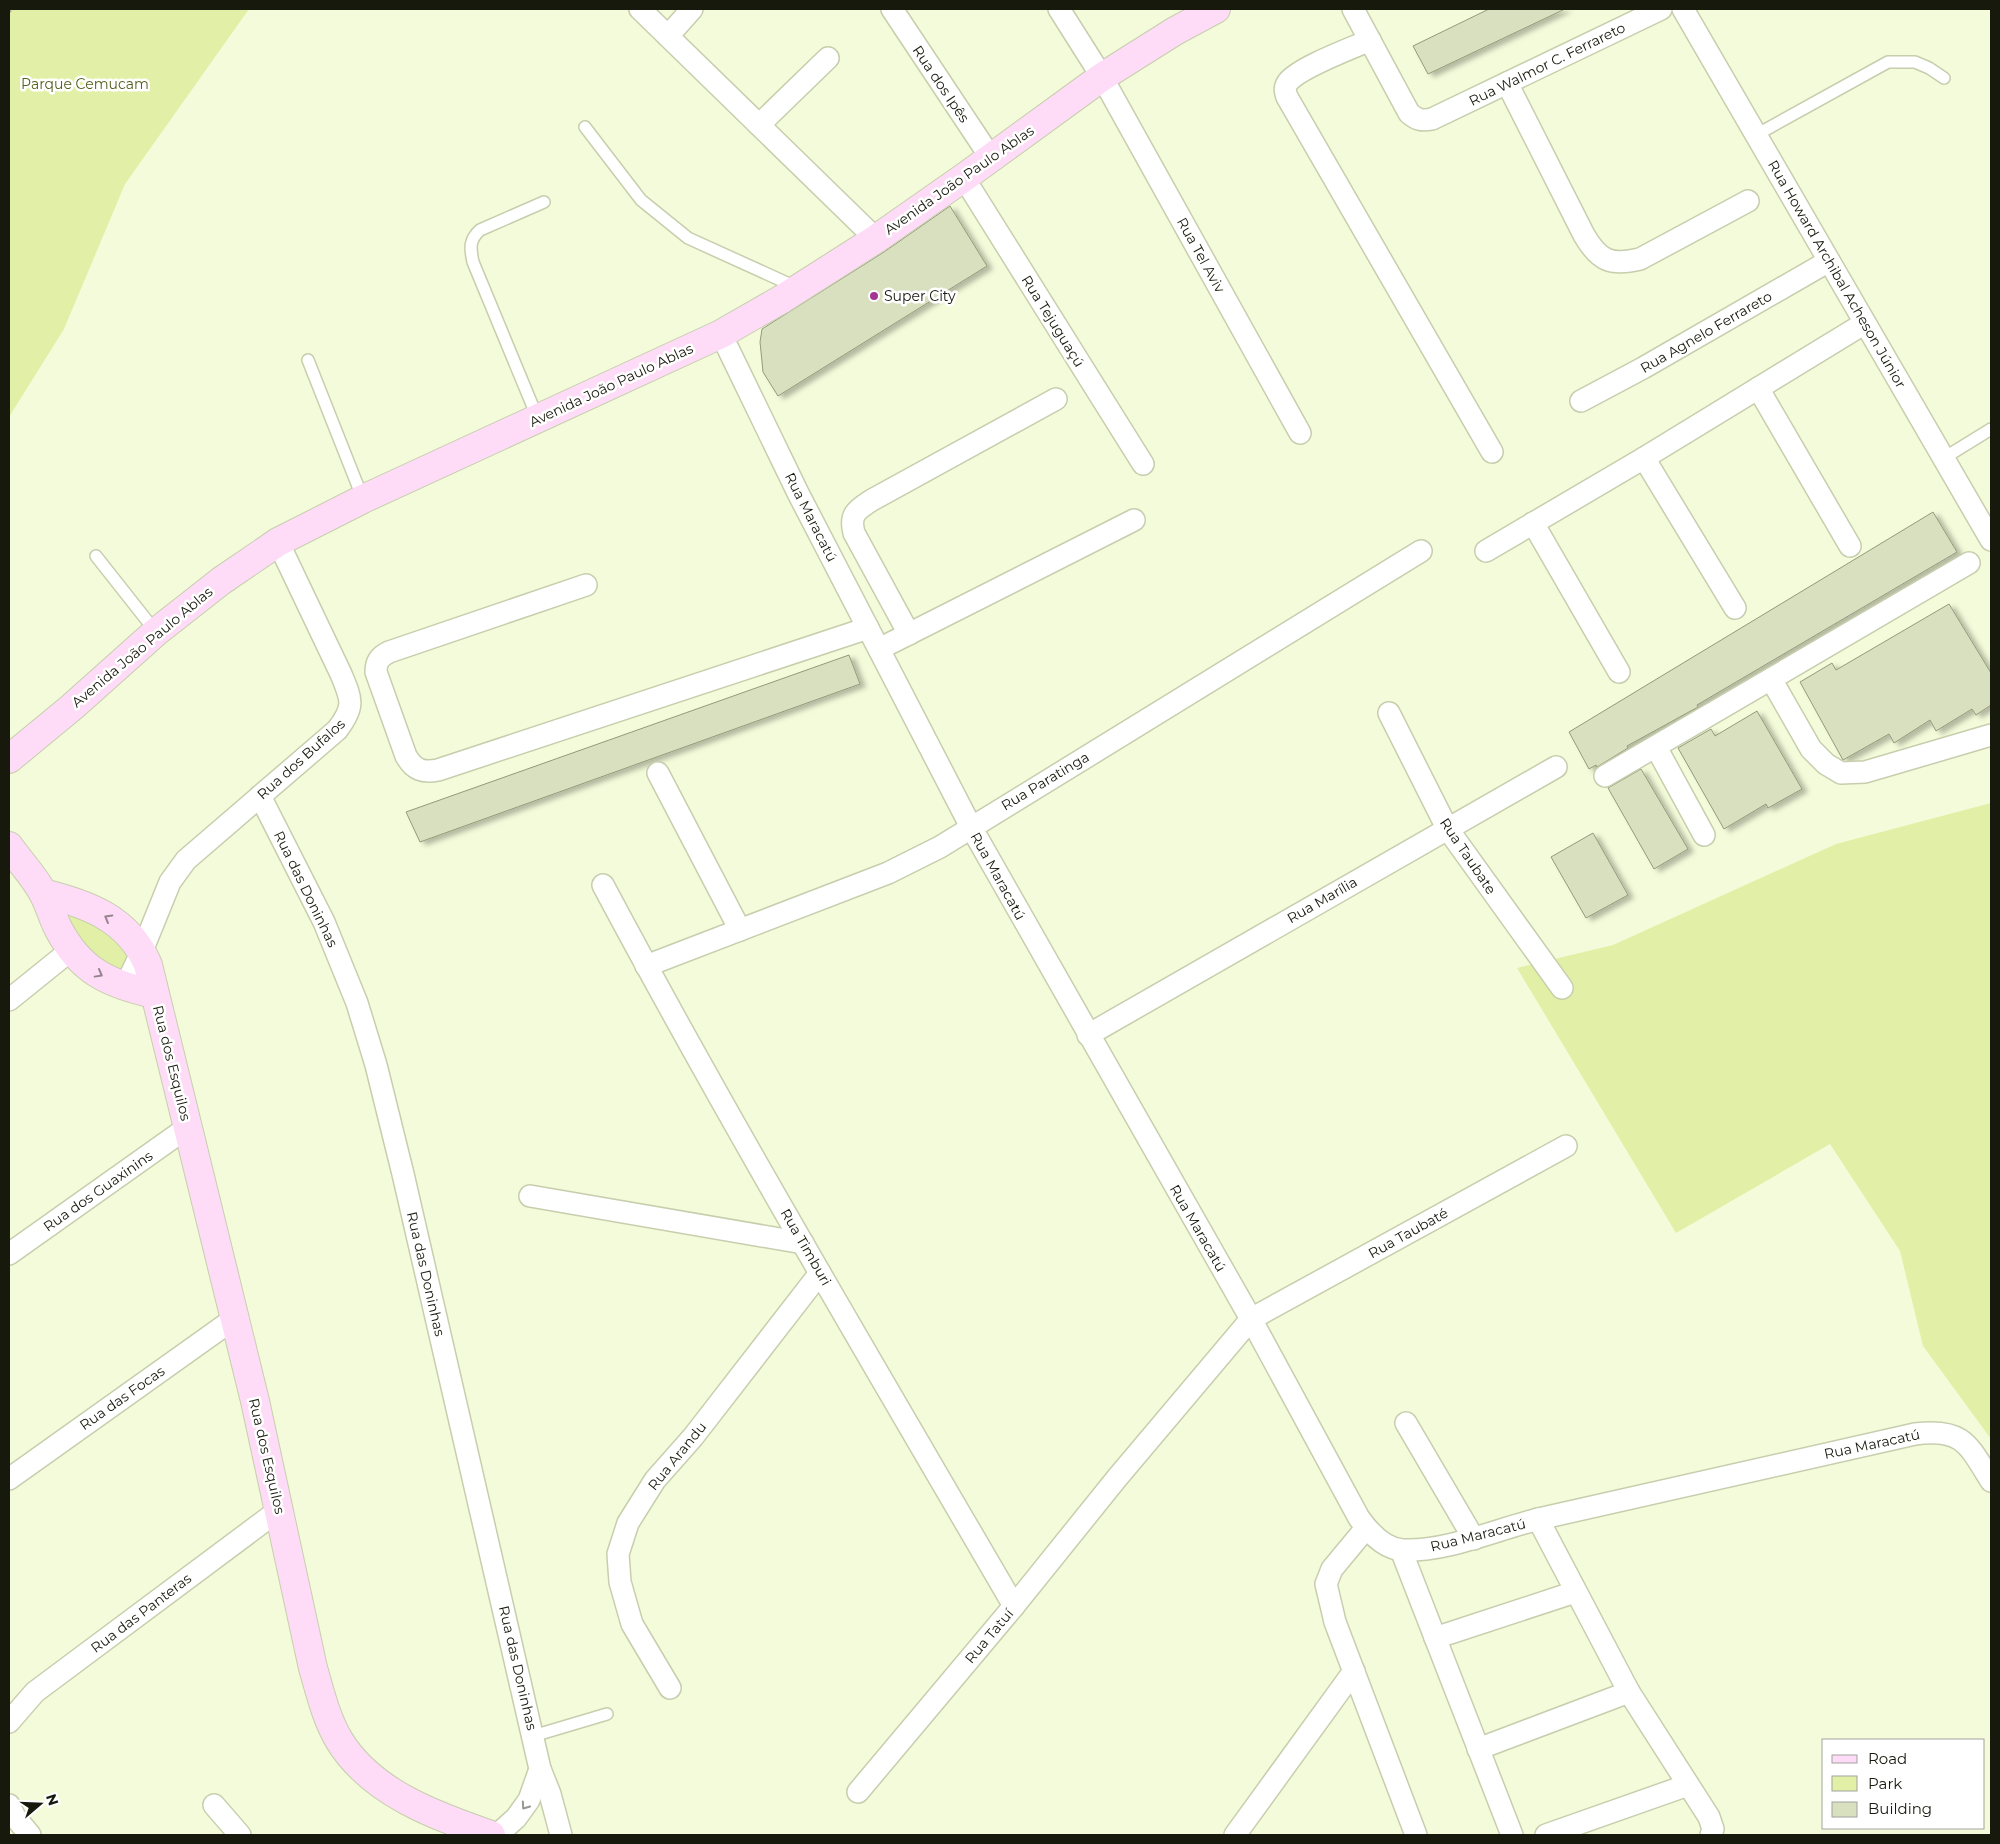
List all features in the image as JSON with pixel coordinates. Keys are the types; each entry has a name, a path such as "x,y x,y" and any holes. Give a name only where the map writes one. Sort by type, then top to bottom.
{"street":[{"path":"640,9 876,239"},
{"path":"668,36 692,9"},
{"name":"Rua dos Ipês","path":"892,9 991,158"},
{"name":"Rua Tel Aviv","path":"1059,9 1102,77 1300,433"},
{"name":"Avenida João Paulo Ablas","path":"9,758 72,707 156,632 228,576 278,542 363,500 721,334 799,288 876,239 964,178 1102,77 1175,31 1216,9"},
{"path":"1353,9 1370,40 1300,72 1288,83 1285,89 1287,97 1492,452"},
{"name":"Rua Walmor C. Ferrareto","path":"1370,40 1409,113 1420,120 1432,119 1661,9"},
{"name":"Rua Howard Archibal Acheson Júnior","path":"1683,9 1991,540"},
{"path":"759,125 828,58"},
{"path":"1507,83 1584,235 1593,250 1614,263 1640,258 1748,201"},
{"name":"Rua Tejuguaçú","path":"964,178 1143,464"},
{"name":"Rua Agnelo Ferrareto","path":"1581,401 1829,261"},
{"path":"1486,551 1644,458 1865,323"},
{"name":"Rua Maracatú","path":"721,334 798,494 971,827 1251,1319 1358,1518 1366,1528 1388,1546 1401,1550 1420,1550 1474,1538 1538,1519 1929,1432 1946,1433 1959,1438 1969,1445 1991,1481"},
{"path":"1758,388 1850,546"},
{"path":"909,634 854,533 851,522 854,514 872,500 1056,399"},
{"path":"1644,458 1735,608"},
{"path":"879,649 1134,520"},
{"path":"1533,523 1619,672"},
{"name":"Rua dos Bufalos","path":"125,987 170,882 186,860 337,730 347,718 351,709 348,693 341,674 278,542"},
{"name":"Rua Paratinga","path":"646,966 888,873 940,846 1422,551"},
{"path":"1605,776 1656,748 1969,563"},
{"path":"586,585 381,656 376,663 376,672 410,764 418,770 427,772 438,770 868,628"},
{"path":"1771,679 1811,749 1826,764 1841,773 1865,772 1991,736"},
{"name":"Rua Taubate","path":"1389,714 1447,828 1562,988"},
{"path":"1656,748 1704,835"},
{"name":"Rua Marília","path":"1088,1035 1556,767"},
{"path":"658,772 740,930"},
{"name":"Rua das Doninhas","path":"260,796 324,922 357,1003 376,1065 540,1769 550,1794 561,1835"},
{"name":"Rua dos Esquilos","path":"9,846 43,893 58,928 71,950 84,964 96,973 125,987 154,994"},
{"name":"Rua Timburi","path":"603,885 646,966 820,1273 1014,1606"},
{"name":"Rua dos Esquilos","path":"43,893 66,898 92,908 121,925 142,951 148,965 235,1318 313,1668 324,1705 339,1739 356,1763 378,1782 409,1802 474,1832"},
{"path":"9,1000 71,950"},
{"name":"Rua dos Guaxinins","path":"9,1254 188,1127"},
{"name":"Rua Taubaté","path":"1251,1319 1566,1146"},
{"path":"530,1196 803,1243"},
{"name":"Rua Arandu","path":"670,1688 632,1624 620,1582 618,1554 628,1523 654,1480 693,1437 820,1273"},
{"name":"Rua das Focas","path":"9,1479 235,1318"},
{"name":"Rua Tatuí","path":"858,1792 1251,1319"},
{"path":"1406,1424 1474,1538"},
{"name":"Rua das Panteras","path":"9,1722 35,1692 279,1510"},
{"path":"1538,1519 1630,1692 1709,1817 1713,1829 1711,1835"},
{"path":"1366,1528 1332,1569 1326,1584 1335,1622 1416,1835"},
{"path":"1401,1550 1512,1835"},
{"path":"1435,1638 1576,1592"},
{"path":"1235,1835 1354,1671"},
{"path":"1478,1749 1630,1692"},
{"path":"497,1835 516,1818 529,1800 540,1769"},
{"path":"1546,1835 1688,1785"},
{"path":"9,1805 15,1817 30,1835"},
{"path":"214,1805 240,1835"}],"lane":[{"path":"1756,135 1888,62 1915,62 1929,68 1944,78"},
{"path":"585,127 641,200 688,238 799,288"},
{"path":"538,419 473,262 470,248 472,238 480,230 544,202"},
{"path":"308,360 363,500"},
{"path":"1944,458 1991,429"},
{"path":"96,556 156,632"},
{"path":"533,1736 606,1714"}],"path":[{"path":"9,12 12,9"}],"green space":[{"name":"Parque Cemucam","path":"9,9 249,9 125,184 64,329 9,417"},
{"path":"1991,803 1991,1439 1923,1346 1900,1251 1830,1144 1676,1233 1517,968 1613,945 1836,844"},
{"path":"75,913 82,914 130,950 125,968 107,970 66,924 70,916"}],"building":[{"path":"1489,9 1565,9 1428,74 1413,46"},
{"name":"Super City","path":"950,206 987,266 778,396 763,372 760,342 762,329 884,252"},
{"path":"1933,512 1957,552 1697,705 1698,707 1627,746 1628,748 1597,767 1596,765 1589,769 1569,732"},
{"path":"1949,604 1991,673 1991,705 1976,715 1972,709 1936,731 1930,720 1894,743 1889,734 1843,760 1800,682 1832,663 1836,670"},
{"path":"849,655 860,684 420,842 406,812"},
{"path":"1757,711 1802,789 1768,808 1766,804 1724,829 1678,748 1711,729 1715,736"},
{"path":"1641,769 1688,849 1654,869 1608,788"},
{"path":"1593,833 1628,895 1586,918 1551,857"}],"place":[{"name":"Super City","path":"874,296"}]}
